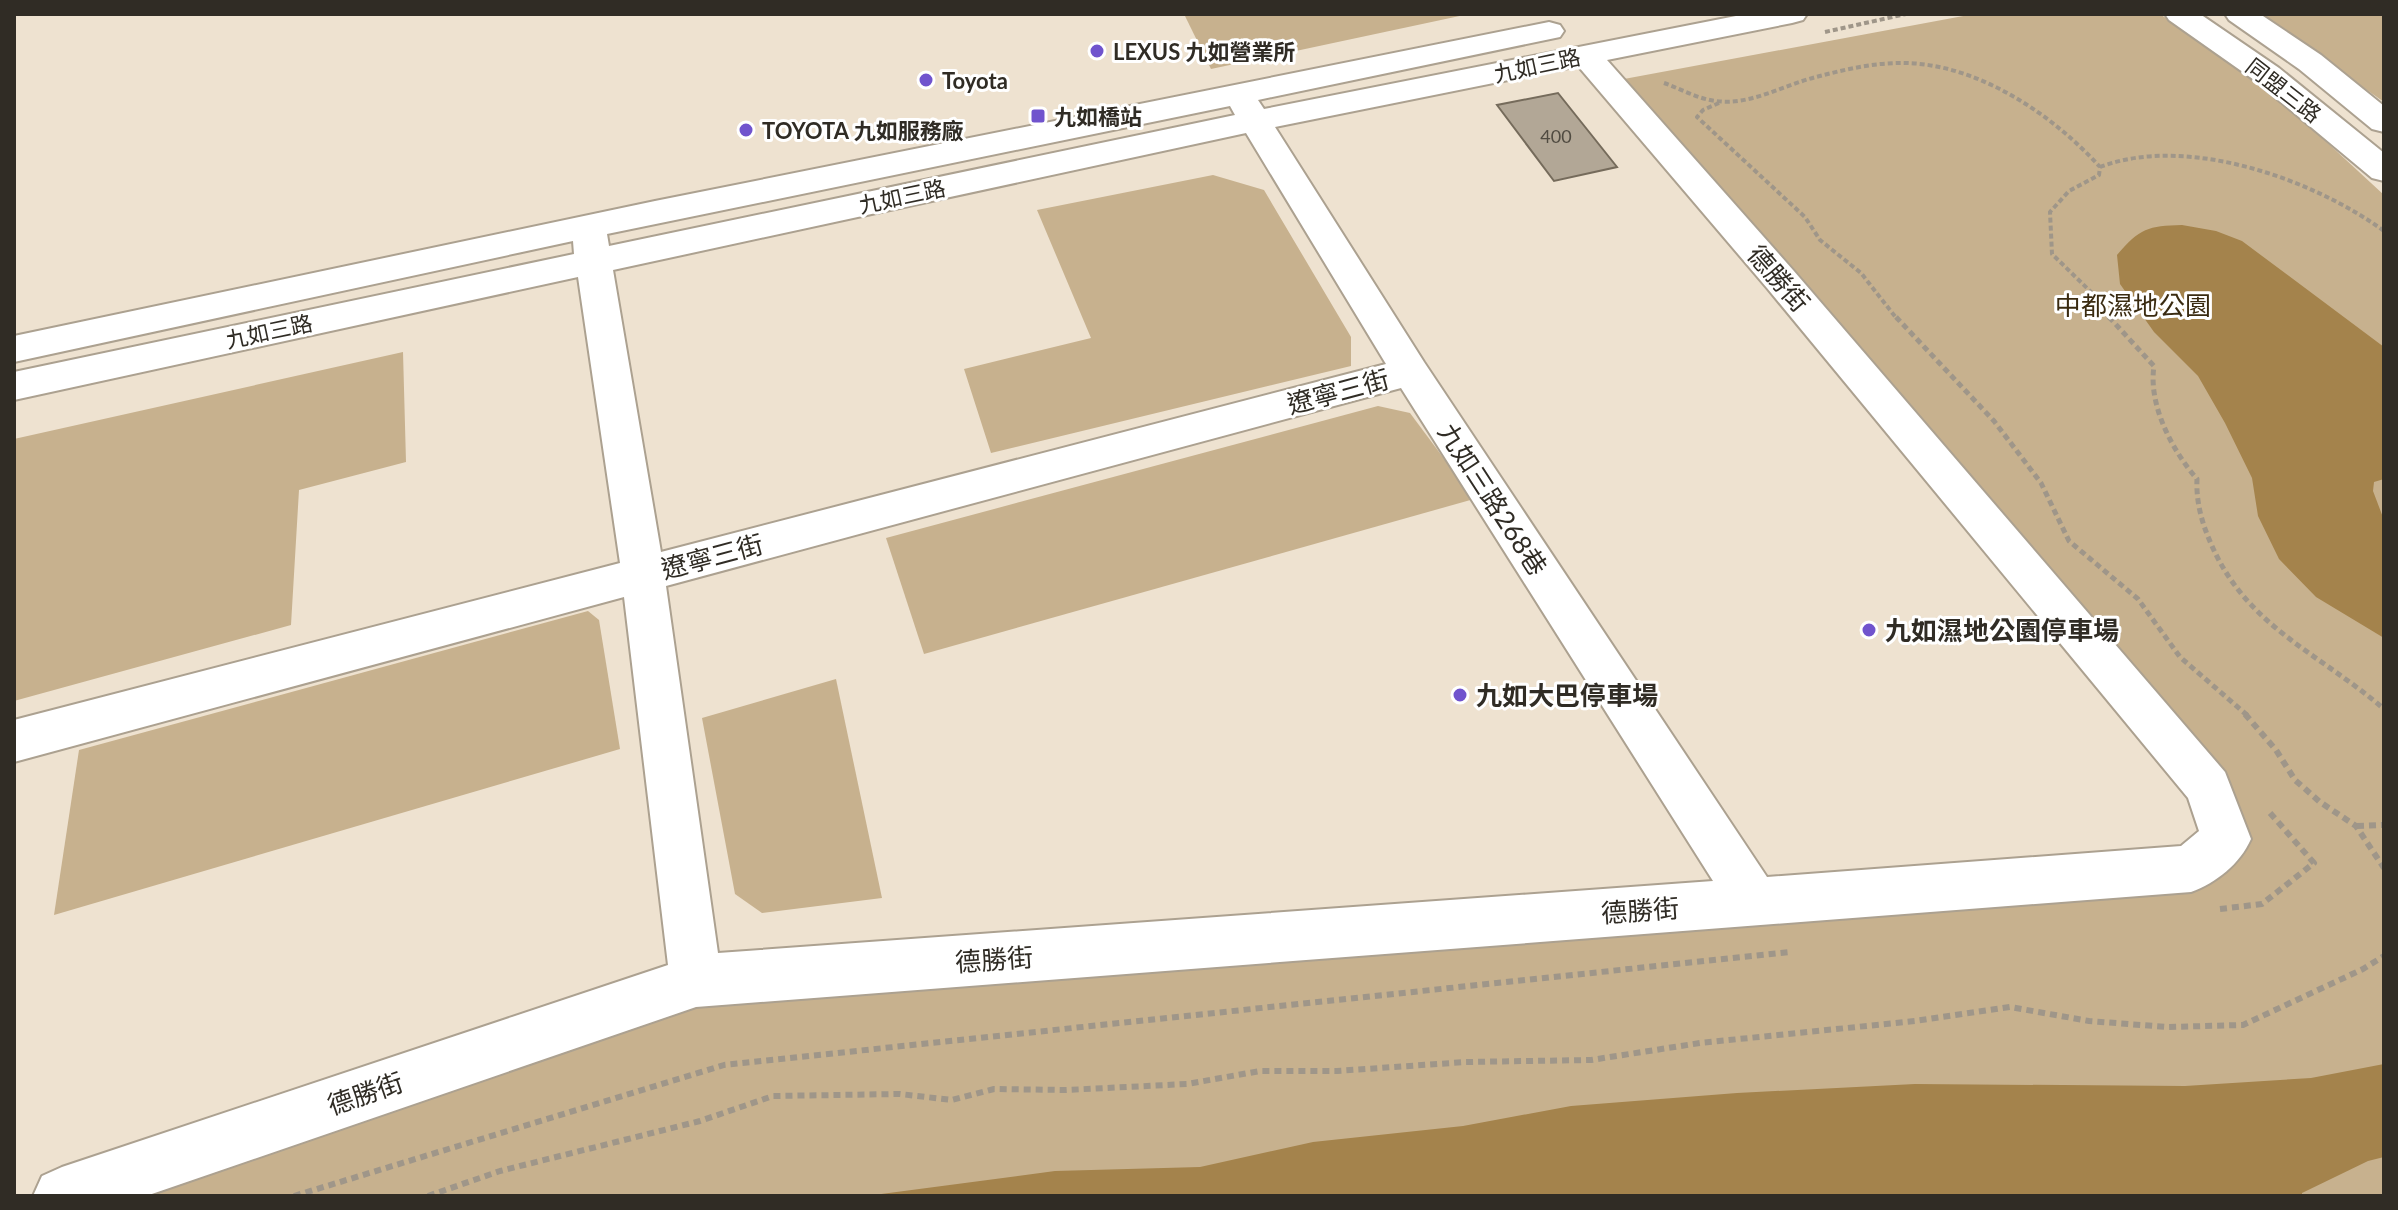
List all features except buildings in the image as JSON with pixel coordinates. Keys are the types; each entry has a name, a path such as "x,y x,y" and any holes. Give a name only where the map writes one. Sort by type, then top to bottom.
{"street":[{"name":"九如三路","path":"14,349 591,244 1247,107 1638,14"},
{"name":"同盟三路","path":"2180,14 2268,75 2384,170"},
{"name":"同盟三路","path":"2240,14 2310,62 2384,122"},
{"name":"九如三路","path":"1247,107 1804,24"},
{"name":"德勝街","path":"62,1196 696,981 2191,869 2226,839 2208,787 1780,279 1585,55"},
{"name":"九如三路268巷","path":"1247,107 1410,372 1755,902"},
{"name":"九如三路","path":"14,386 591,244"},
{"path":"591,244 643,574 696,981"},
{"name":"遼寧三街","path":"14,741 1410,372"}],"path":[{"path":"1804,24 1906,14"},
{"path":"2384,709 2365,690 2283,637 2250,608 2226,577 2212,552 2195,500 2197,479 2176,455 2151,386 2154,366 2144,352 2118,330 2091,292 2052,254 2050,212 2069,191 2099,175 2100,167 2087,150 2043,113 1999,90 1915,63 1815,77 1754,96 1720,102 1703,110 1697,117 1805,217 1820,240 1861,273 1910,335 1986,411 2041,483 2069,541 2138,599 2180,657 2249,717 2295,780 2320,802 2356,826 2384,868"},
{"path":"1651,79 1720,102"},
{"path":"2100,167 2132,156 2220,162 2340,201 2362,212 2384,231"},
{"path":"2215,909 2262,904 2314,863 2261,803"},
{"path":"2356,826 2384,825"},
{"path":"294,1196 724,1065 1790,952"},
{"path":"428,1196 500,1171 700,1121 773,1096 900,1094 952,1100 994,1089 1066,1090 1187,1084 1260,1071 1337,1071 1466,1062 1591,1060 1700,1043 1915,1021 2010,1007 2089,1021 2167,1027 2243,1025 2363,969 2384,956"}],"green space":[{"path":"1184,14 1469,14 1211,69"},
{"name":"中都濕地公園","path":"1974,14 2160,14 2279,98 2384,195 2384,1196 62,1196 696,981 2191,869 2226,839 2208,787 1624,79"},
{"path":"2258,14 2384,14 2384,102"},
{"path":"1213,175 1264,190 1351,337 1351,366 991,453 964,369 1091,338 1037,210"},
{"path":"403,352 406,462 299,490 291,625 14,701 14,439"},
{"path":"1378,406 1410,413 1474,499 924,654 886,538"},
{"path":"588,611 599,620 620,749 54,915 79,750"},
{"path":"836,679 882,898 762,913 735,894 702,718"}],"shaded area":[{"path":"2182,225 2216,231 2242,241 2384,347 2384,479 2374,482 2373,491 2384,520 2384,638 2316,597 2279,559 2258,516 2252,478 2198,376 2154,332 2120,284 2117,255 2132,239 2145,230"},
{"path":"2384,1064 2384,1157 2368,1161 2302,1193 2302,1196 866,1196 1055,1171 1200,1167 1313,1142 1463,1126 1571,1106 1915,1084 2185,1086 2311,1078"}],"place":[{"name":"LEXUS 九如營業所","path":"1097,51"},
{"name":"Toyota","path":"926,80"},
{"name":"九如橋站","path":"1038,116"},
{"name":"TOYOTA 九如服務廠","path":"746,130"},
{"name":"九如濕地公園停車場","path":"1869,630"},
{"name":"九如大巴停車場","path":"1460,695"}]}
